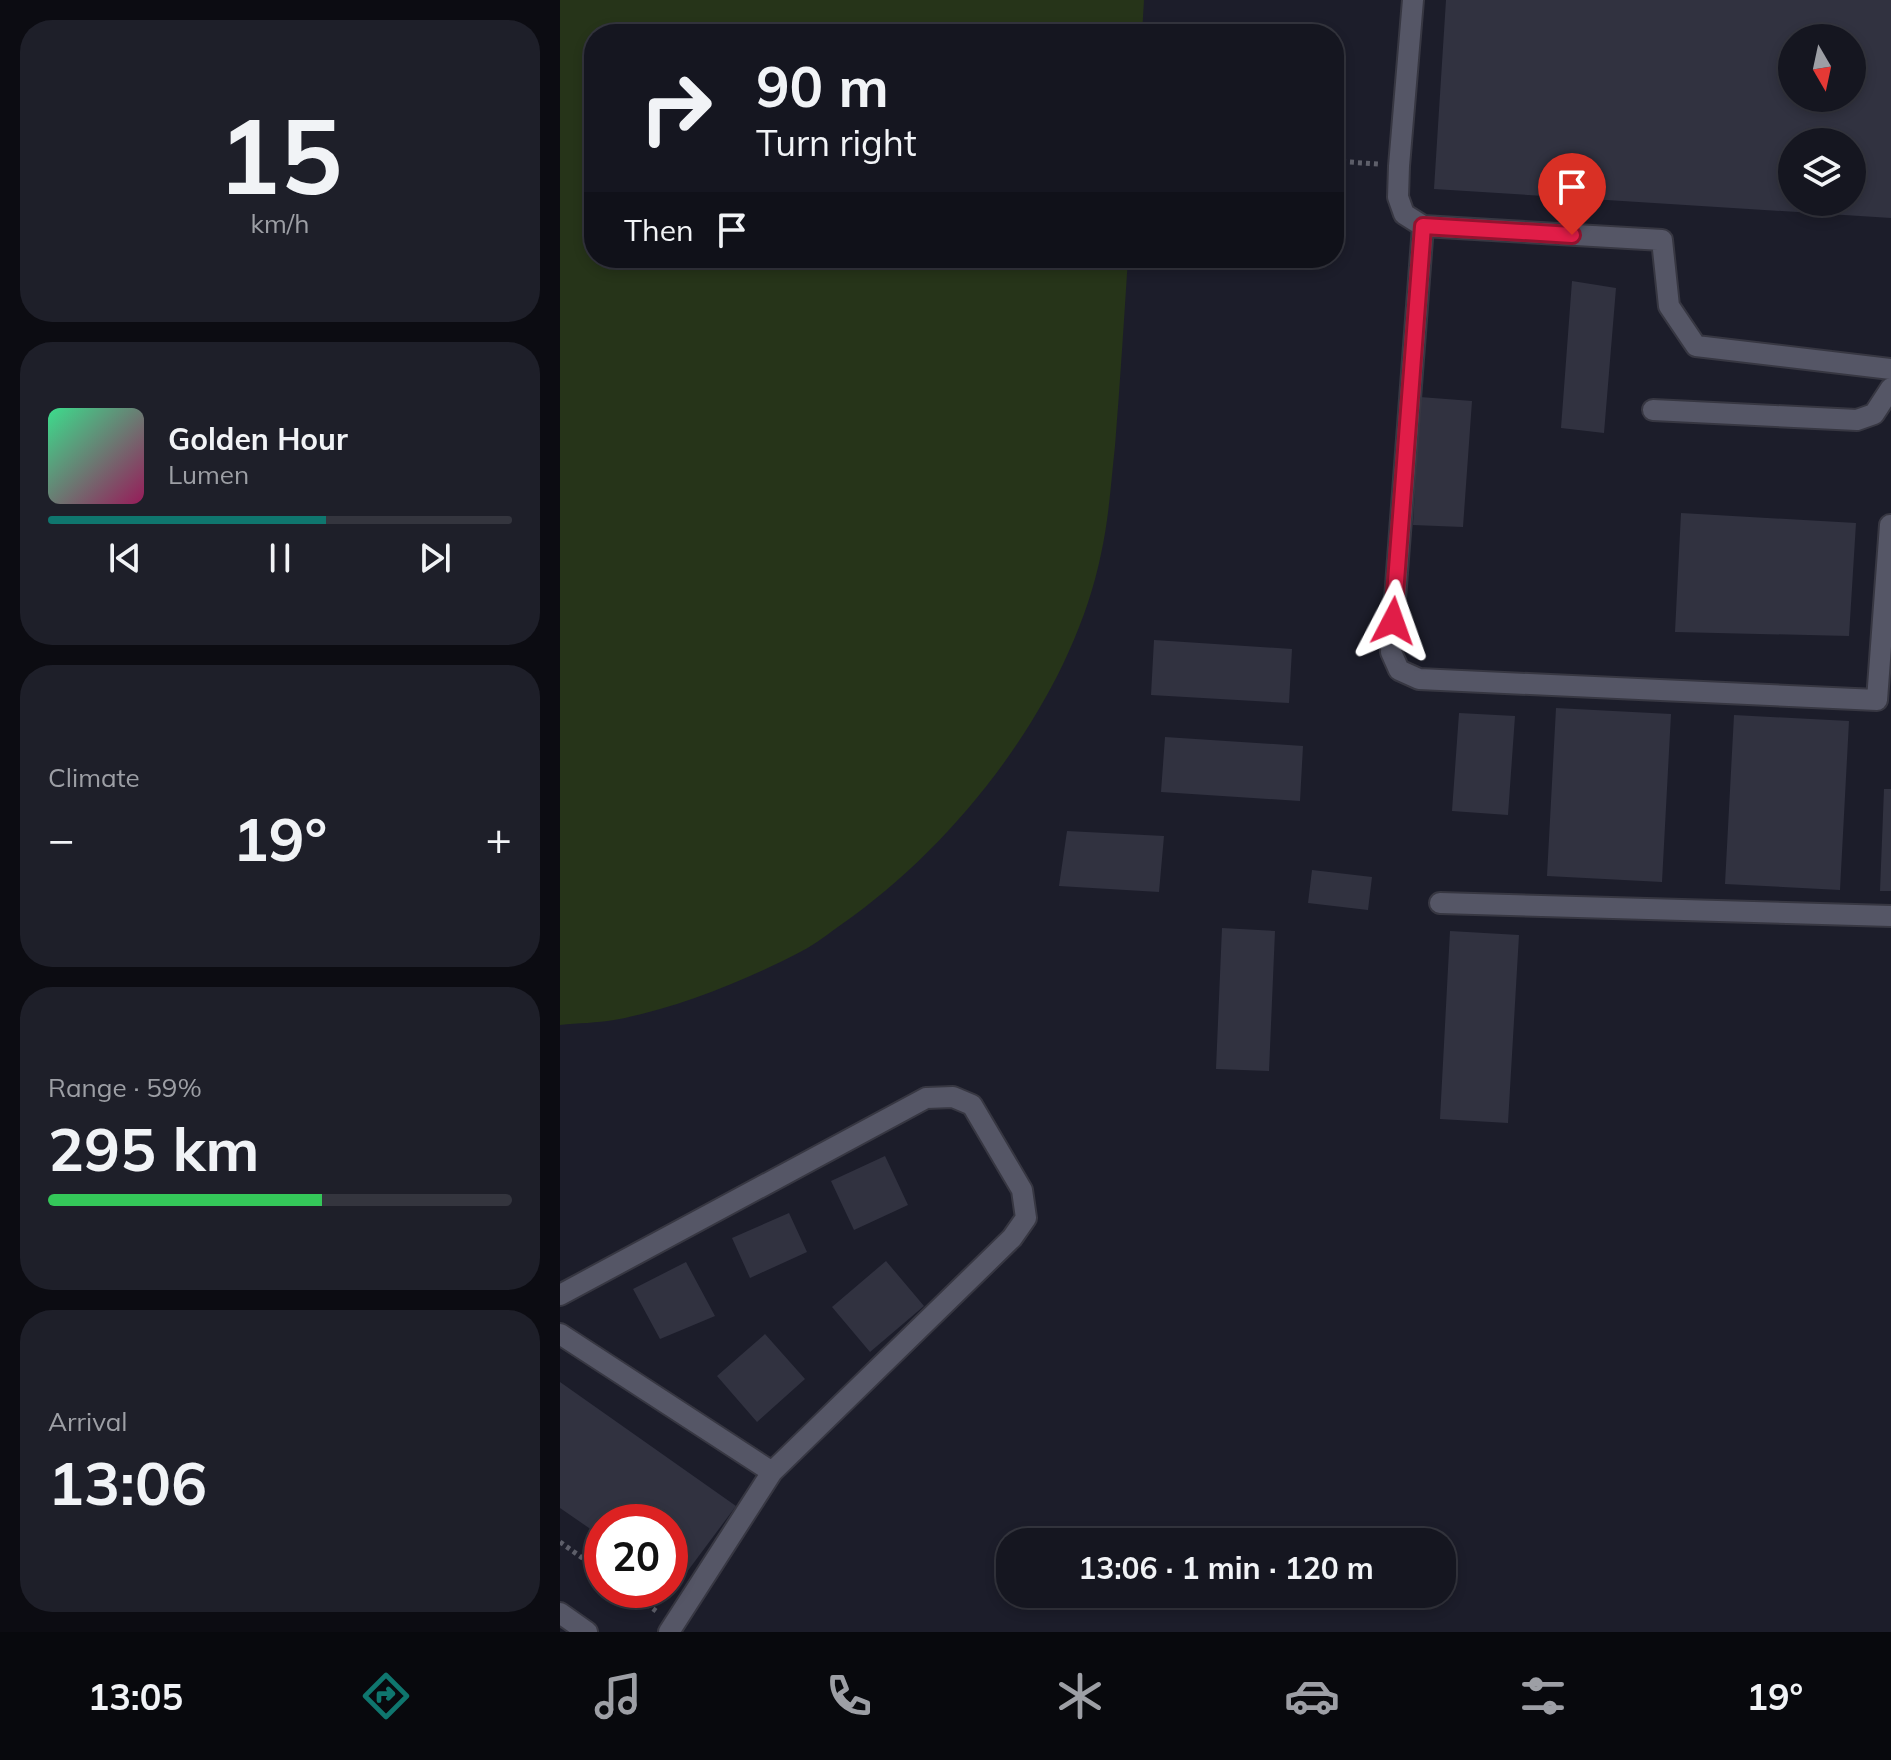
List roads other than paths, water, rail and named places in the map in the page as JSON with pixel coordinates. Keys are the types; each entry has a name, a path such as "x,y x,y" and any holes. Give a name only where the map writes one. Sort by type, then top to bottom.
{"lane":[{"path":"1413,0 1399,166 1398,197 1404,214 1423,226 1662,240 1669,306 1696,346 1891,369"},
{"path":"1423,226 1391,652 1399,670 1419,679 1877,700 1890,525"},
{"path":"1653,410 1857,420 1874,414 1891,388"},
{"path":"1440,903 1891,916"},
{"path":"560,1295 926,1098 953,1097 972,1105 1022,1190 1026,1218 1012,1238 772,1472 669,1632"},
{"path":"560,1334 772,1472"},
{"path":"560,1613 587,1632"}]}
